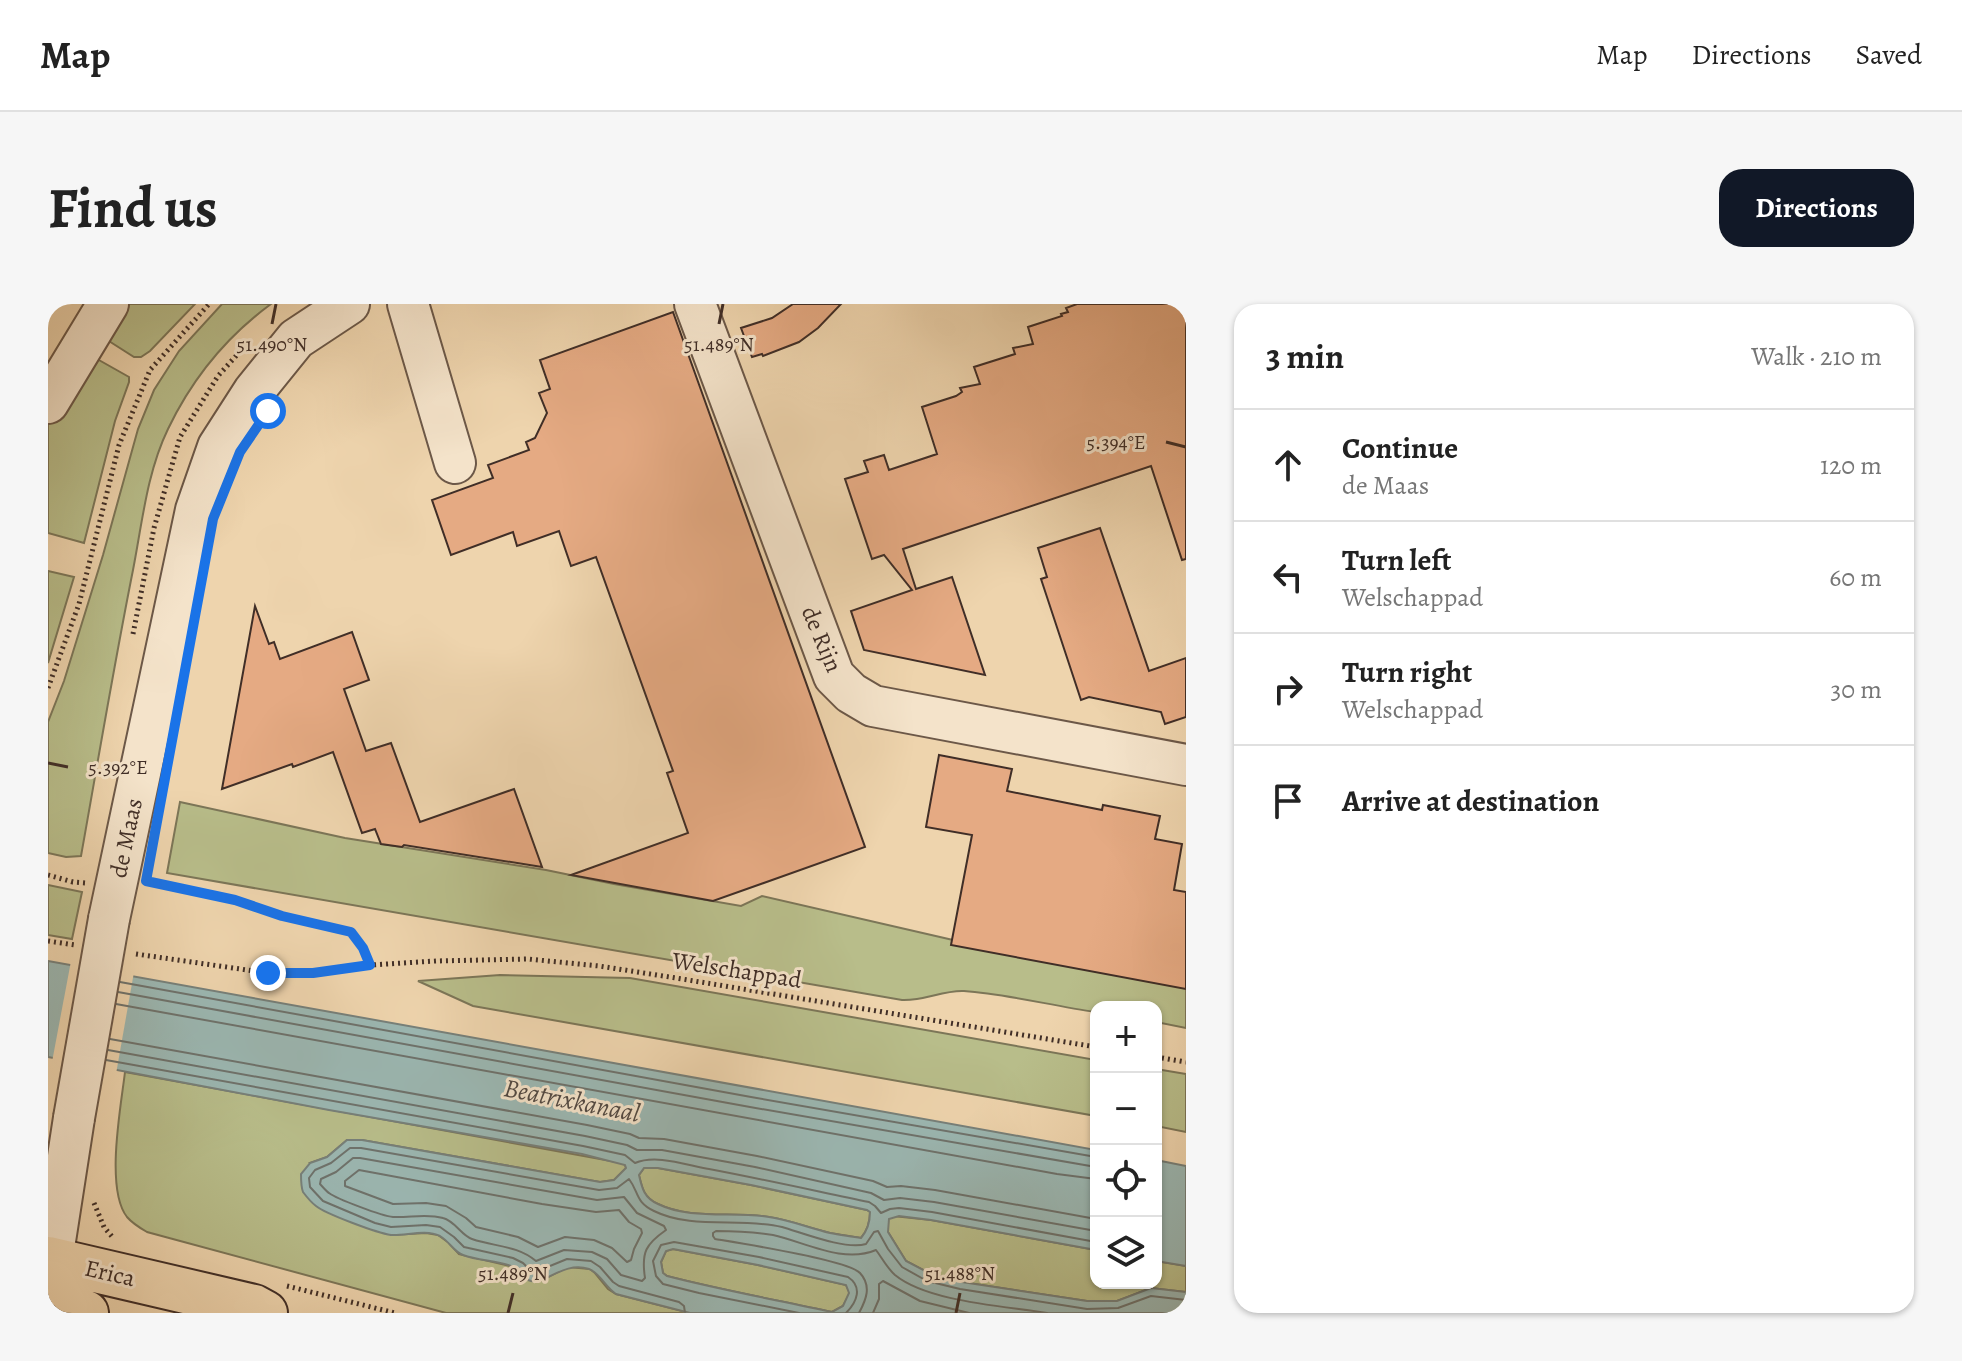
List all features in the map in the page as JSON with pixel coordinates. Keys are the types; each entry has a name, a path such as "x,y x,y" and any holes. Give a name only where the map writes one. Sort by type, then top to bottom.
{"main road":[{"name":"Erica","path":"49,1276 86,1313"},
{"name":"Erica","path":"49,1276 254,1307 265,1313"}],"street":[{"path":"48,403 108,304"},
{"name":"de Maas","path":"49,1276 74,1118 118,936 196,510 218,447 254,391 296,339 349,304"},
{"path":"408,304 455,463"},
{"name":"de Rijn","path":"695,304 834,676 851,693 873,706 1186,765"}],"path":[{"path":"48,688 79,604 119,445 150,370 209,304"},
{"path":"48,875 73,882 92,883"},
{"path":"146,881 235,900 282,916 351,932 363,948 370,965"},
{"name":"Welschappad","path":"118,936 268,973 313,973 370,965 436,961 528,959 599,966 1090,1046"},
{"path":"48,941 79,946"},
{"path":"1162,1058 1186,1062"}],"green space":[{"path":"120,304 195,304 150,351 141,357 134,357 101,336"},
{"path":"222,304 271,304 239,330 199,376 161,446 146,498 81,856 48,853 48,722 103,555 138,429 154,390 179,351"},
{"path":"90,355 129,377 129,382 115,421 84,543 48,533 48,422"},
{"path":"48,571 74,577 48,663"},
{"path":"180,802 345,838 546,870 741,906 762,896 953,940 1186,985 1186,1028 1162,1023 1162,1001 1090,1001 1090,1011 964,991 902,1000 167,873"},
{"path":"48,885 82,892 72,939 48,935"},
{"path":"500,975 630,978 1090,1059 1090,1115 473,1006 418,981"},
{"path":"1162,1070 1186,1074 1186,1132 1162,1127"},
{"path":"125,1072 622,1163 626,1168 614,1180 600,1182 362,1140 347,1140 327,1157 310,1163 391,1235 438,1235 459,1254 510,1266 527,1279 540,1281 568,1267 590,1269 616,1294 690,1313 446,1313 147,1232 127,1217 120,1204 117,1187 116,1147"},
{"path":"644,1168 751,1185 867,1210 870,1212 869,1222 861,1238 769,1217 698,1214 671,1209 653,1202 647,1196 639,1175"},
{"path":"893,1216 931,1220 1090,1249 1090,1289 1148,1289 1117,1301 1087,1301 962,1282 929,1273 906,1261 888,1232 888,1219"},
{"path":"673,1249 846,1285 850,1293 843,1306 832,1312 687,1281 663,1273 661,1262 666,1251"},
{"path":"1162,1262 1186,1266 1186,1292 1160,1289"}],"water":[{"name":"Beatrixkanaal","path":"48,961 1090,1149 1090,1249 899,1216 889,1219 888,1232 906,1261 929,1273 962,1282 1087,1301 1117,1301 1148,1289 1186,1292 1186,1313 690,1313 616,1294 596,1273 580,1267 531,1281 511,1266 460,1254 434,1234 391,1235 330,1214 316,1206 303,1192 301,1174 310,1163 327,1157 347,1140 362,1140 600,1182 614,1180 626,1168 625,1165 582,1154 48,1057","holes":["644,1168 658,1168 867,1210 870,1212 869,1222 861,1238 769,1217 698,1214 671,1209 653,1202 643,1188 639,1175","673,1249 846,1285 849,1293 843,1306 832,1312 667,1276 663,1273 661,1262 666,1251"]},
{"path":"1162,1161 1186,1166 1186,1266 1162,1262"}],"pier":[{"path":"71,961 134,972 116,1074 52,1062"}],"building":[{"path":"793,304 841,304 799,342 752,357 741,328 772,318"},
{"path":"1077,304 1186,304 1186,559 1182,560 1151,466 903,549 916,589 952,577 985,675 864,650 851,611 912,590 884,555 872,559 845,479 868,472 864,461 884,455 889,470 937,454 922,407 956,396 962,392 960,388 980,384 974,367 1015,354 1013,348 1033,344 1028,327 1062,316 1068,312 1066,308"},
{"path":"673,312 865,847 713,901 571,875 688,833 667,773 673,771 596,557 571,566 559,531 517,546 513,532 451,555 432,500 493,478 488,465 529,450 526,442 535,438 547,413 539,393 550,389 540,360"},
{"path":"1100,528 1149,671 1186,658 1186,717 1165,724 1161,712 1089,697 1081,700 1041,579 1047,577 1038,548"},
{"path":"255,606 269,644 274,642 280,659 352,632 369,680 344,689 366,751 391,743 420,822 514,789 542,867 381,844 375,829 362,833 333,752 222,789"},
{"path":"939,755 1012,769 1007,791 1102,810 1103,805 1160,816 1155,839 1182,844 1174,890 1186,892 1186,989 951,945 972,835 926,827"}],"route":[{"path":"268,411 240,452 213,519 146,881 235,900 282,916 351,932 363,948 370,965 313,973 268,973"}]}
